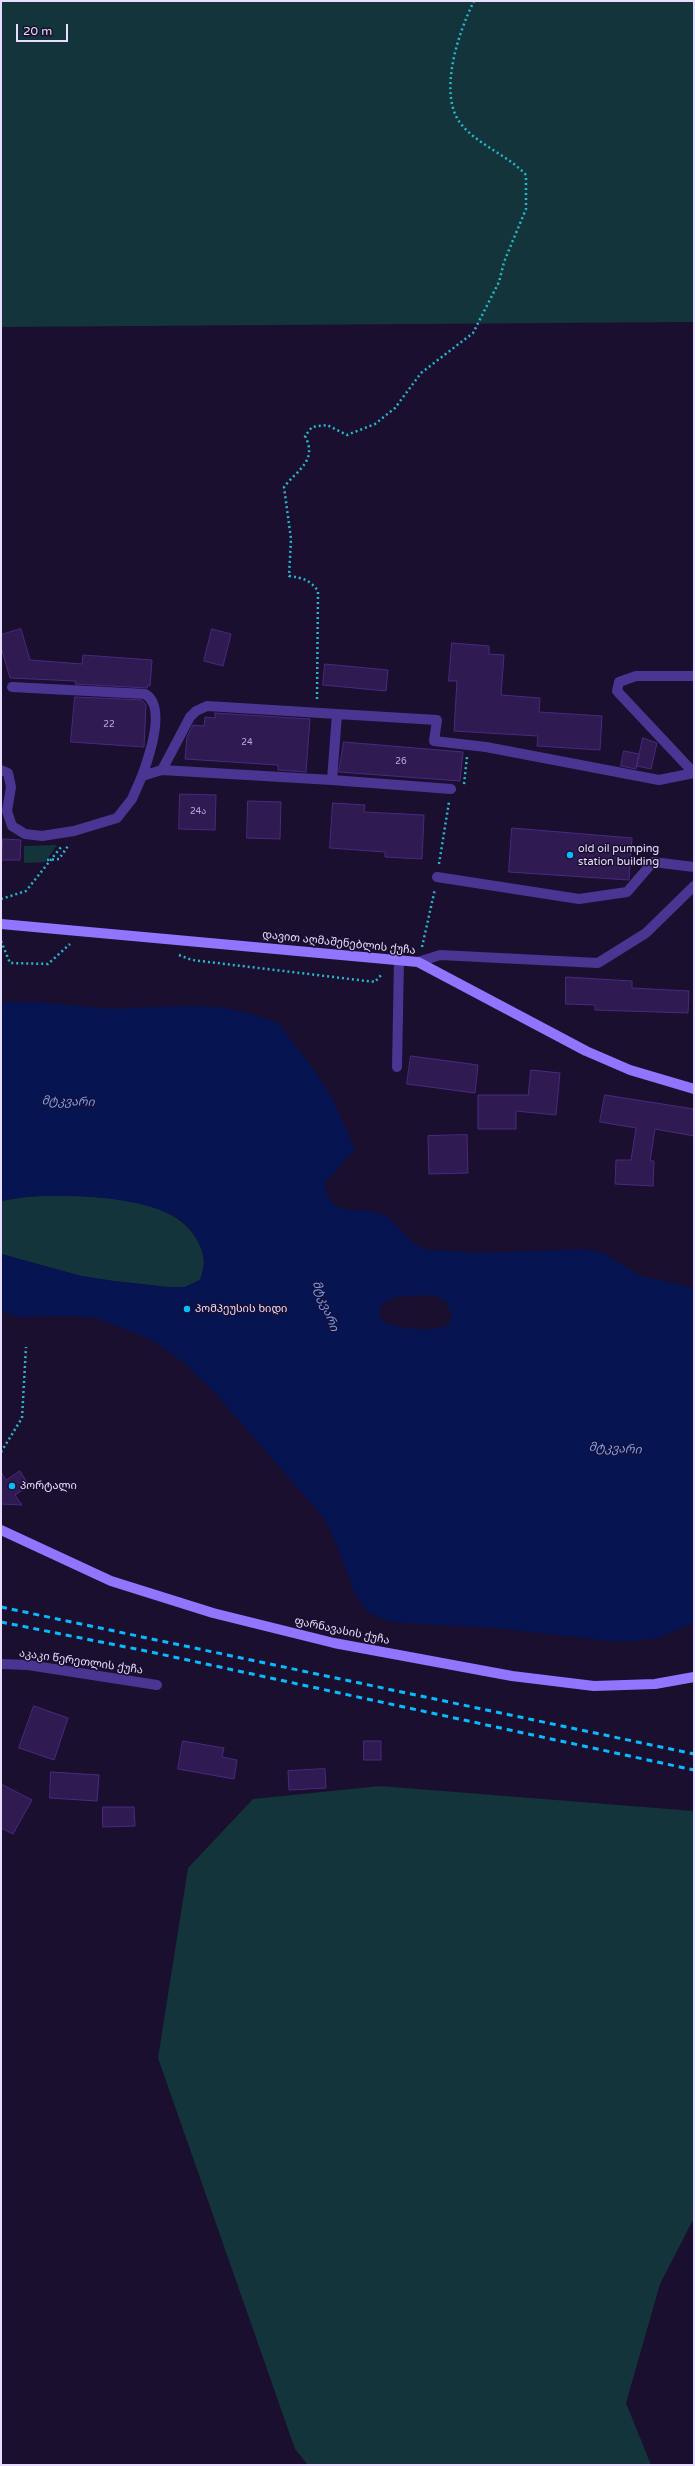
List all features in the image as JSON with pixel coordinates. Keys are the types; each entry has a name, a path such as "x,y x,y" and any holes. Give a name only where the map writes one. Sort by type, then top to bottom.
{"main road":[{"name":"დავით აღმაშენებლის ქუჩა","path":"1,924 399,959 418,962 586,1051 630,1070 694,1089"},
{"name":"ფარნავასის ქუჩა","path":"1,1530 111,1581 213,1613 334,1643 512,1676 594,1686 655,1684 694,1677"}],"street":[{"path":"694,676 636,676 619,682 617,691 694,773"},
{"path":"1,770 8,773 11,787 7,811 12,826 24,834 42,836 74,831 117,818 132,799 151,750 156,707 149,696 145,694 12,687"},
{"path":"162,770 190,717 196,711 207,706 437,720 434,741 486,747 660,780 694,773"},
{"path":"332,780 337,714"},
{"path":"142,776 162,770 451,789"},
{"path":"437,877 579,899 627,892 653,862 694,867"},
{"path":"418,962 440,955 598,963 646,933 694,886"},
{"path":"397,1067 399,959"},
{"name":"აკაკი წერეთლის ქუჩა","path":"1,1664 28,1665 157,1685"}],"path":[{"path":"337,714 318,704 316,688 318,591 307,580 289,576 291,539 284,487 295,472 302,470 308,463 310,446 305,436 312,427 327,425 347,435 375,424 395,408 421,373 472,333 499,282 504,262 526,209 526,175 518,166 461,124 452,106 452,70 456,47 474,1"},
{"path":"422,947 437,877 451,789 460,789 464,785 469,745"},
{"path":"1,899 26,891 74,831"},
{"path":"47,860 59,859"},
{"path":"1,941 10,963 48,964 71,943"},
{"path":"172,952 192,960 375,982 382,974"},
{"path":"1,1452 22,1418 26,1346"}],"green space":[{"path":"1,1 694,1 694,322 1,327"},
{"path":"57,845 45,862 24,863 24,846"},
{"path":"33,1196 99,1197 123,1200 146,1205 167,1213 185,1224 200,1245 204,1265 200,1280 185,1287 168,1287 113,1281 81,1276 1,1254 1,1201"},
{"path":"380,1786 694,1811 694,2218 660,2284 626,2403 651,2465 308,2465 295,2449 158,2058 188,1868 253,1799"}],"water":[{"name":"მტკვარი","path":"1,1002 39,1002 109,1009 184,1006 218,1007 249,1013 278,1023 314,1070 332,1098 355,1149 325,1183 327,1196 333,1204 342,1209 373,1211 387,1216 412,1242 423,1249 477,1253 581,1249 601,1252 641,1276 694,1288 694,1623 657,1638 621,1642 496,1628 390,1622 368,1612 355,1594 337,1545 324,1518 214,1392 183,1362 152,1340 97,1318 69,1316 17,1317 1,1311 1,1254 81,1276 168,1287 185,1287 200,1280 204,1261 203,1252 199,1243 187,1226 182,1221 166,1212 145,1205 121,1200 94,1197 43,1196 1,1201","holes":["417,1295 435,1296 446,1301 452,1316 449,1324 443,1327 435,1329 415,1329 395,1326 383,1321 379,1312 381,1306 385,1302 394,1298"]}],"building":[{"path":"21,629 30,660 82,664 83,655 152,660 150,686 148,685 147,688 75,684 76,681 10,678 1,647 1,635"},
{"path":"212,629 231,634 223,666 204,661"},
{"path":"452,643 489,646 489,654 504,655 501,695 540,698 539,712 602,716 600,750 537,746 538,736 454,731 457,681 449,681"},
{"path":"325,664 388,670 386,691 323,685"},
{"path":"75,697 142,700 146,705 144,747 71,742"},
{"path":"215,713 310,719 306,772 278,770 278,765 185,759 187,737 193,725 204,726 205,717 215,718"},
{"path":"643,738 657,743 651,769 637,766"},
{"path":"344,742 463,752 460,781 339,772"},
{"path":"624,751 639,754 636,769 621,766"},
{"path":"180,794 216,795 215,830 179,829"},
{"path":"248,801 281,802 280,839 247,838"},
{"path":"333,803 365,805 364,812 424,815 422,859 385,857 385,852 330,848"},
{"name":"old oil pumping station building","path":"512,828 632,838 629,880 509,872"},
{"path":"3,839 21,840 20,860 2,860"},
{"path":"566,977 632,981 632,988 689,991 688,1013 595,1010 595,1005 566,1004"},
{"path":"411,1056 478,1065 475,1093 407,1084"},
{"path":"531,1070 560,1073 556,1115 516,1111 516,1129 478,1129 478,1095 528,1095"},
{"path":"605,1095 694,1109 694,1136 655,1129 650,1161 654,1161 653,1186 615,1184 616,1160 631,1160 636,1128 600,1122"},
{"path":"467,1135 468,1173 429,1174 428,1136"},
{"path":"20,1471 29,1486 15,1495 22,1505 1,1504 1,1472 6,1480"},
{"path":"34,1706 68,1718 54,1760 19,1748"},
{"path":"183,1741 224,1748 222,1757 237,1760 234,1779 178,1769"},
{"path":"364,1741 381,1741 381,1760 364,1760"},
{"path":"325,1769 326,1788 289,1790 288,1771"},
{"path":"51,1772 99,1775 97,1801 50,1798"},
{"path":"1,1784 32,1800 13,1834 1,1828"},
{"path":"103,1807 134,1807 135,1826 103,1827"}],"railway":[{"path":"1,1607 694,1754"},
{"path":"1,1622 146,1651 694,1770"}],"place":[{"name":"old oil pumping station building","path":"570,855"},
{"name":"პომპეუსის ხიდი","path":"187,1309"},
{"name":"პორტალი","path":"12,1486"}]}
